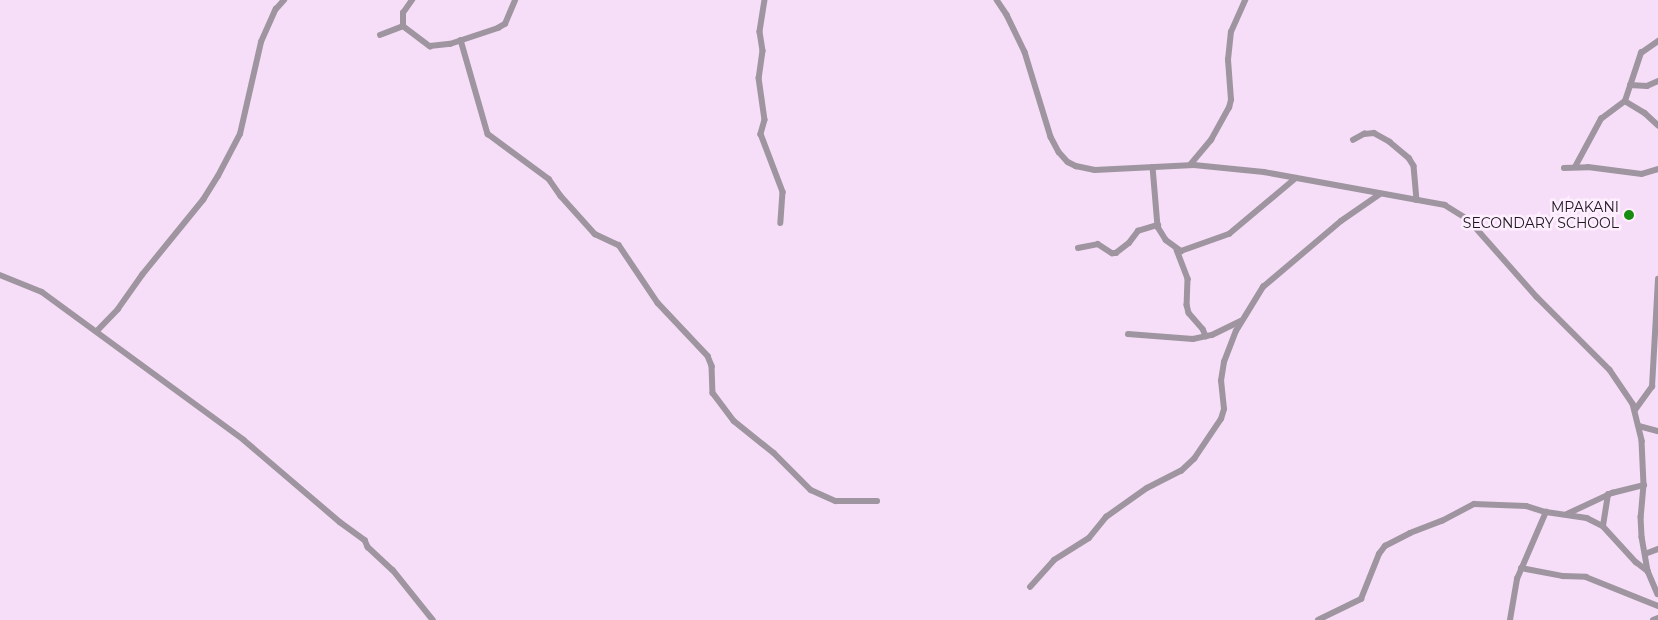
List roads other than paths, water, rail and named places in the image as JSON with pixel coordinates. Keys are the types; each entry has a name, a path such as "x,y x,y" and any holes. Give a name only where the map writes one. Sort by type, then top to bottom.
{"street":[{"path":"97,331 118,309 142,275 203,200 218,176 240,134 261,42 276,9 284,0"},
{"path":"403,26 403,13 412,0"},
{"path":"403,26 430,46 439,46 498,28 508,19 515,0"},
{"path":"765,0 760,32 763,51 758,78 765,120 761,134 783,192 780,223"},
{"path":"997,0 1015,29 1032,74 1051,138 1058,152 1068,162 1095,170 1190,165 1264,172 1445,206 1469,220 1537,296 1610,370 1635,410 1639,426 1644,485 1641,517 1645,554 1648,571 1658,594"},
{"path":"1190,165 1211,140 1229,108 1231,100 1228,60 1231,32 1245,0"},
{"path":"380,34 403,26"},
{"path":"461,40 488,134 550,179 560,196 595,234 620,245 658,303 708,356 712,366 713,393 734,421 774,453 811,490 836,501 877,501"},
{"path":"1575,167 1601,119 1625,101 1637,59 1641,53 1658,41"},
{"path":"1630,85 1647,86 1658,81"},
{"path":"1625,101 1646,113 1658,125"},
{"path":"1354,140 1364,134 1374,133 1390,142 1409,158 1414,166 1418,200"},
{"path":"1154,167 1158,225 1161,234 1177,250 1188,279 1187,305 1189,313 1204,329 1206,336"},
{"path":"1564,168 1575,167 1642,174 1658,169"},
{"path":"1177,250 1189,249 1229,234 1296,178"},
{"path":"1030,587 1054,560 1089,538 1100,522 1111,513 1147,488 1181,471 1194,459 1221,418 1224,409 1221,381 1224,362 1242,320 1270,279 1341,221 1380,194"},
{"path":"1078,248 1098,244 1112,253 1116,253 1129,244 1140,230 1158,225"},
{"path":"0,275 42,292 244,440 340,522 365,540 368,547 393,570 433,620"},
{"path":"1635,410 1655,387 1658,279"},
{"path":"1128,334 1193,339 1206,336 1242,320"},
{"path":"1639,426 1658,431"},
{"path":"1564,515 1608,494 1644,485"},
{"path":"1603,526 1608,494"},
{"path":"1318,620 1361,599 1381,550 1410,532 1442,521 1474,504 1526,506 1546,512 1587,518 1603,526 1636,562 1648,571"},
{"path":"1510,620 1513,590 1546,512"},
{"path":"1645,554 1658,550"},
{"path":"1521,568 1563,576 1586,577 1658,606"},
{"path":"1653,620 1658,618"}],"place":[{"name":"MPAKANI SECONDARY SCHOOL","path":"1629,215"}]}
